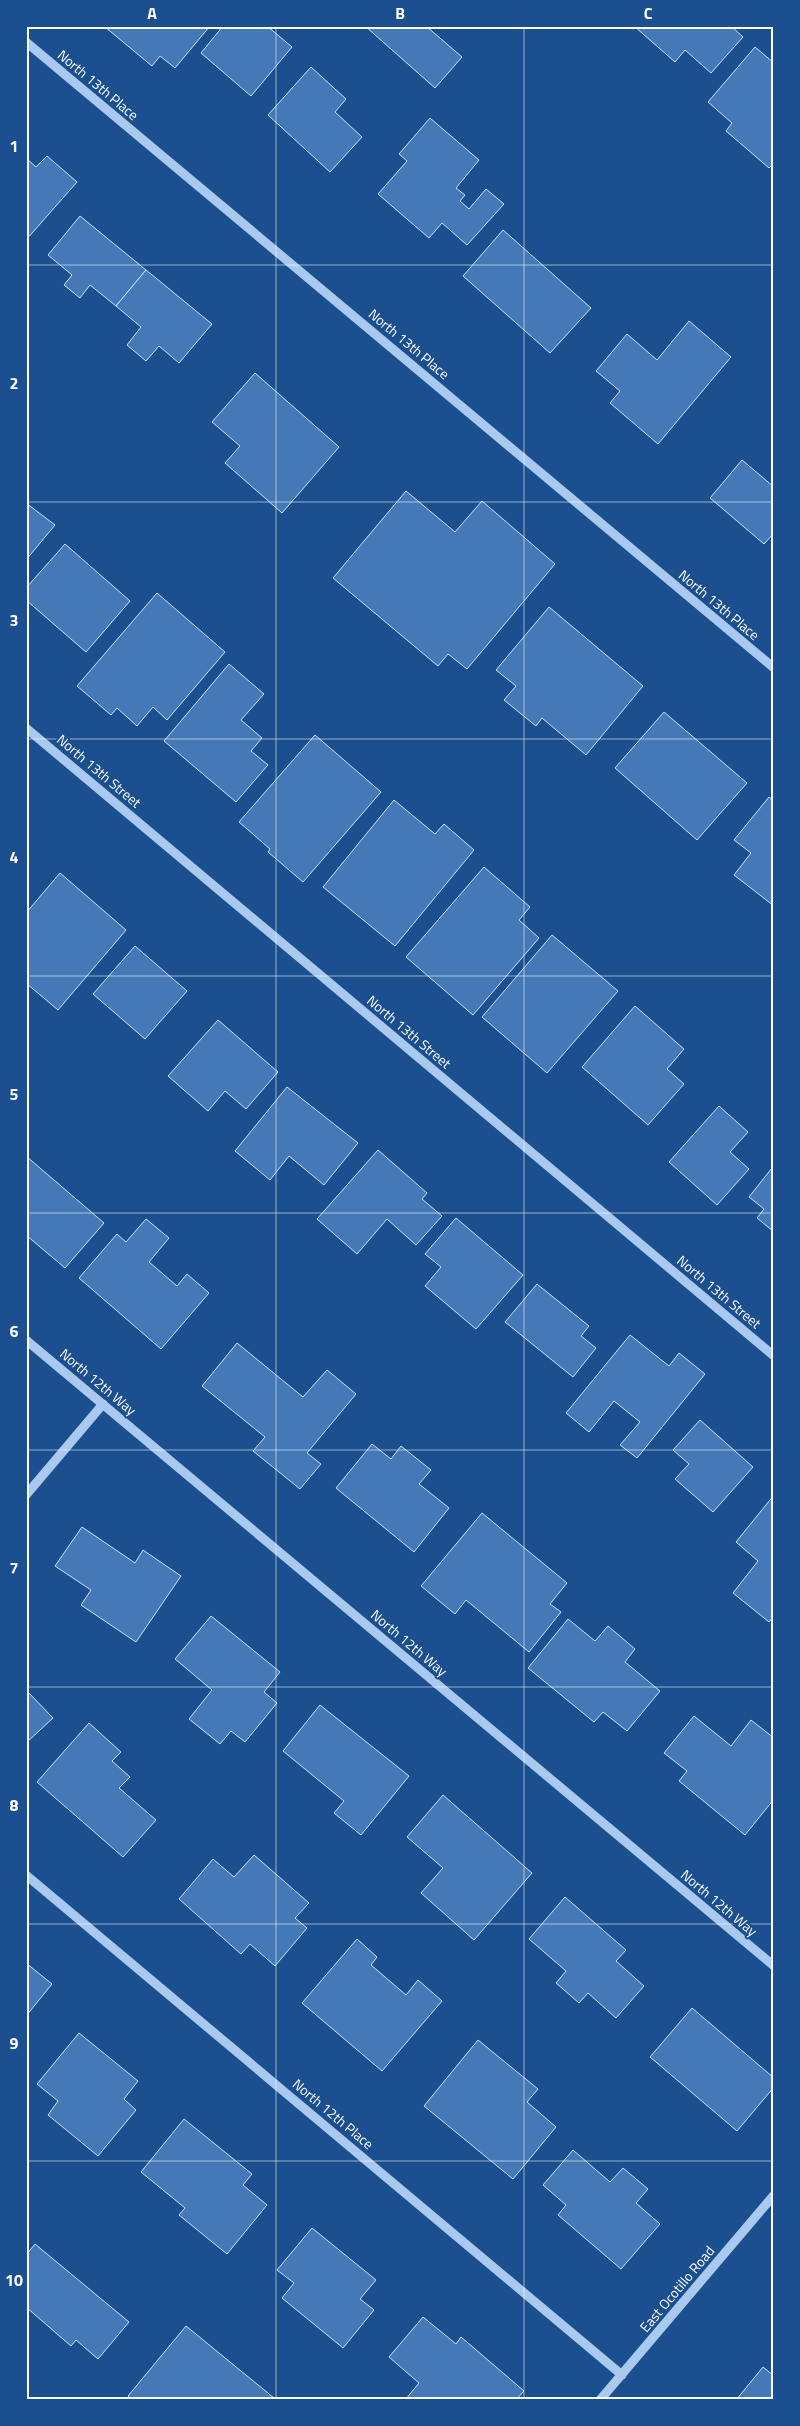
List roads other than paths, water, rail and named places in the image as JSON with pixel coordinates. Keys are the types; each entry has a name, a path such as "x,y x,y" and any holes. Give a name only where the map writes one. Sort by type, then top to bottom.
{"street":[{"name":"North 13th Place","path":"26,42 774,668"},
{"name":"North 13th Street","path":"26,728 774,1356"},
{"name":"North 12th Way","path":"26,1340 774,1966"},
{"path":"26,1495 102,1404"},
{"name":"North 12th Place","path":"26,1875 622,2375"},
{"name":"East Ocotillo Road","path":"600,2400 774,2195"}]}
